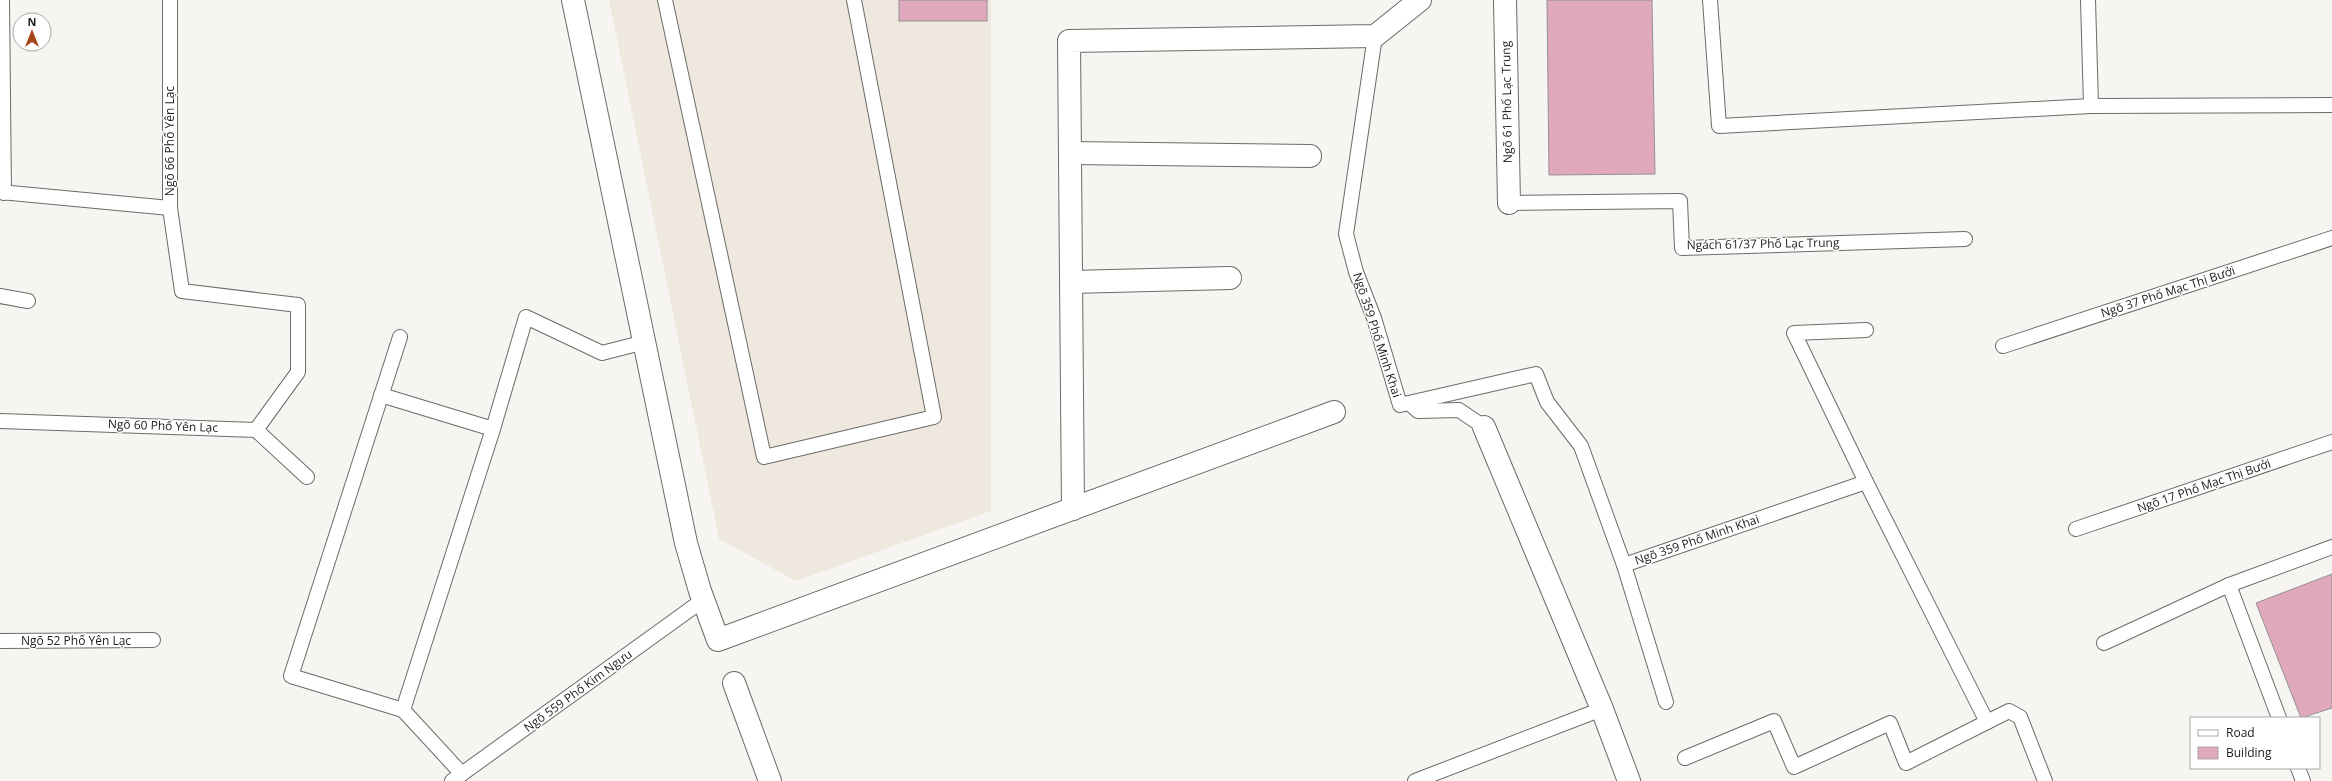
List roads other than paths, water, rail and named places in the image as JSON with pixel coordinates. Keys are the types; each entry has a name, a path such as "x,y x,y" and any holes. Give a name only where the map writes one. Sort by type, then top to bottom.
{"street":[{"path":"573,0 686,543 703,600 718,640 1334,412"},
{"path":"1073,509 1069,41 1375,36 1420,0"},
{"name":"Ngõ 61 Phố Lạc Trung","path":"1505,0 1508,203"},
{"path":"1070,153 1310,156"},
{"path":"1071,282 1230,278"},
{"path":"1484,427 1602,709 1629,781"},
{"path":"734,684 770,781"}],"lane":[{"path":"2,0 2,192"},
{"name":"Ngõ 66 Phố Yên Lạc","path":"2,192 170,208 170,0"},
{"path":"665,0 764,457 934,416 854,0"},
{"path":"1710,0 1719,126 2091,106 2332,106"},
{"path":"2088,0 2091,106"},
{"name":"Ngõ 359 Phố Minh Khai","path":"1375,36 1346,234 1356,272 1374,318 1400,405 1536,374 1547,402 1581,446 1624,565 1866,482"},
{"name":"Ngách 61/37 Phố Lạc Trung","path":"1508,203 1680,201 1682,248 1965,239"},
{"path":"170,208 182,291 298,305 298,372 256,430 307,477"},
{"name":"Ngõ 37 Phố Mạc Thị Bưởi","path":"2003,346 2332,238"},
{"path":"0,296 28,301"},
{"path":"403,710 493,429 526,317 602,353 645,342"},
{"path":"1866,330 1794,333 1866,482 1987,722"},
{"path":"400,337 291,676 403,710 457,778"},
{"path":"381,395 493,429"},
{"path":"1409,403 1418,411 1459,410 1484,427"},
{"name":"Ngõ 60 Phố Yên Lạc","path":"0,421 256,430"},
{"name":"Ngõ 17 Phố Mạc Thị Bưởi","path":"2076,529 2332,442"},
{"path":"2104,643 2229,585 2332,547"},
{"path":"1624,565 1666,702"},
{"path":"2229,585 2279,717"},
{"name":"Ngõ 559 Phố Kim Ngưu","path":"457,778 703,600"},
{"name":"Ngõ 52 Phố Yên Lạc","path":"0,641 153,640"},
{"path":"1416,781 1602,709"},
{"path":"1685,758 1774,721 1794,767 1890,723 1906,762 2009,711 2020,717 2045,781"},
{"path":"2298,769 2303,781"}]}
